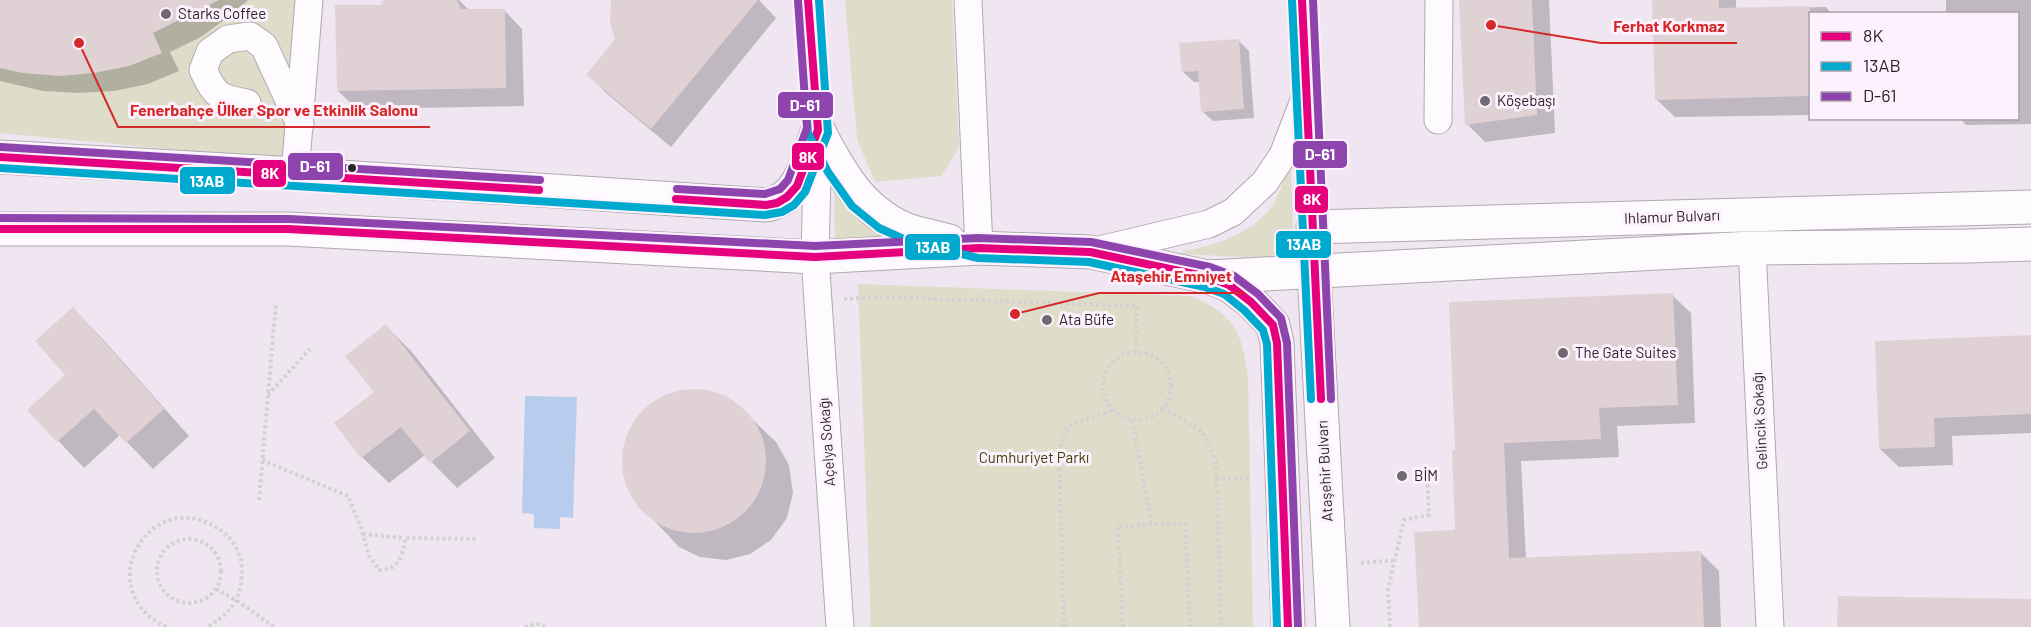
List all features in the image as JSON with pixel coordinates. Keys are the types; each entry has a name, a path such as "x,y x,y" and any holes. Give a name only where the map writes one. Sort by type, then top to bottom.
{"main road":[{"path":"0,157 766,205 777,204 797,186 818,130"},
{"path":"818,130 837,167 860,199 885,219 911,231 979,248"},
{"name":"Ihlamur Bulvarı","path":"1313,227 2031,207"},
{"name":"Gelincik Sokağı","path":"1752,215 1752,248"},
{"path":"3,230 288,229 815,257 979,248 1090,252 1208,277 1229,285 1251,302 1273,325 1277,343 1288,627"},
{"path":"1208,277 1752,248 2031,244"},
{"name":"Ataşehir Bulvarı","path":"1314,272 1333,627"}],"street":[{"path":"295,174 309,0"},
{"name":"Açelya Sokağı","path":"808,0 818,130 815,257 840,627"},
{"path":"968,0 979,248"},
{"name":"Ataşehir Bulvarı","path":"1302,0 1314,272"},
{"path":"1438,120 1439,0"},
{"path":"247,103 223,99 211,87 203,70 210,52 228,39 250,36 264,46 300,124"},
{"path":"1090,252 1209,224 1233,212 1265,182 1283,155 1305,98"},
{"name":"Gelincik Sokağı","path":"1752,248 1770,627"}],"path":[{"path":"878,297 1137,306 1136,351"},
{"path":"259,500 276,303"},
{"path":"268,396 310,349"},
{"path":"1136,351 1157,358 1165,366 1170,376 1171,387 1169,399 1163,408 1144,419 1132,420 1113,410 1106,400 1103,378 1115,359 1136,351"},
{"path":"1163,408 1203,432 1216,461 1221,627"},
{"path":"1064,627 1059,451 1068,426 1113,410"},
{"path":"1132,420 1152,525"},
{"path":"262,460 348,496 369,556 379,570 387,571 399,562 404,550 405,538"},
{"path":"1390,627 1388,589 1404,520 1430,515 1427,473"},
{"path":"166,627 152,620 140,607 131,590 129,571 133,553 142,537 156,525 174,518 193,517 211,523 226,534 237,549 243,567 242,586 236,600 222,618 207,627"},
{"path":"1123,627 1118,526 1185,523 1190,627"},
{"path":"363,534 405,538 478,539"},
{"path":"197,540 207,544 219,560 221,570 216,589 208,597 198,602 187,604 176,601 167,595 156,576 161,554 177,541 197,540"},
{"path":"216,589 274,627"},
{"path":"525,627 537,624 545,627"}],"green space":[{"path":"0,0 317,0 303,162 0,133"},
{"path":"845,0 952,0 959,148 941,176 875,182 857,139"},
{"path":"1291,171 1294,260 1183,254 1183,251 1234,236 1257,222 1276,199 1285,172"},
{"path":"834,182 904,241 835,241"},
{"name":"Cumhuriyet Parkı","path":"858,284 1193,296 1219,311 1228,319 1239,338 1248,378 1253,627 871,627"}],"water":[{"path":"525,396 577,397 573,518 560,517 560,529 534,528 534,514 522,513"}],"building":[{"path":"0,0 219,0 153,33 162,53 129,66 94,73 59,76 23,73 0,68"},
{"path":"384,0 457,0 461,9 505,9 506,88 337,91 335,5 381,5"},
{"path":"611,0 758,0 651,129 586,75 615,39 610,23"},
{"path":"1459,0 1532,0 1537,115 1465,125"},
{"path":"1652,0 1719,0 1719,8 1810,6 1809,96 1655,100"},
{"path":"1239,39 1244,109 1201,112 1198,71 1182,72 1179,43"},
{"path":"1673,293 1678,405 1599,408 1601,439 1504,443 1509,558 1701,551 1704,627 1419,627 1414,532 1455,530 1452,450 1455,450 1449,302"},
{"path":"73,307 164,409 126,443 94,409 57,442 27,410 65,375 35,341"},
{"path":"386,324 470,431 430,463 401,427 361,458 334,423 374,392 345,356"},
{"path":"2031,335 2031,414 1934,418 1935,447 1879,449 1875,341"},
{"path":"694,389 722,394 745,410 761,433 766,461 761,489 745,512 722,528 694,533 666,528 643,512 627,489 622,461 627,433 643,410 666,394"},
{"path":"1838,596 2031,599 2031,627 1837,627"}],"transit line":[{"name":"8K","path":"676,199 766,205 777,203 787,197 797,186 818,130 808,0"},
{"name":"13AB","path":"0,168 765,215 782,212 794,205 805,192 828,133 819,0"},
{"name":"13AB","path":"1292,0 1311,399"},
{"name":"8K","path":"1302,0 1321,399"},
{"name":"D-61","path":"1313,0 1331,399"},
{"name":"D-61","path":"677,189 765,194 780,189 788,180 807,128 798,1"},
{"name":"13AB","path":"805,95 808,133 828,172 852,206 879,228 908,241 978,258 1089,262 1205,287 1224,294 1244,310 1263,330 1267,344 1277,627"},
{"name":"D-61","path":"1,147 540,180"},
{"name":"8K","path":"0,157 539,190"},
{"name":"D-61","path":"0,218 289,219 815,246 978,238 1091,242 1210,267 1234,276 1258,294 1281,318 1287,343 1298,627"},
{"name":"8K","path":"0,229 288,229 815,257 979,248 1090,252 1208,277 1229,285 1251,302 1273,325 1277,343 1288,627"}],"place":[{"name":"Starks Coffee","path":"166,14"},
{"name":"Ferhat Korkmaz","path":"1491,25"},
{"name":"Fenerbahçe Ülker Spor ve Etkinlik Salonu","path":"79,43"},
{"name":"Köşebaşı","path":"1485,101"},
{"name":"Ataşehir Emniyet","path":"1015,314"},
{"name":"Ata Büfe","path":"1047,320"},
{"name":"The Gate Suites","path":"1563,353"},
{"name":"BİM","path":"1402,476"}]}
